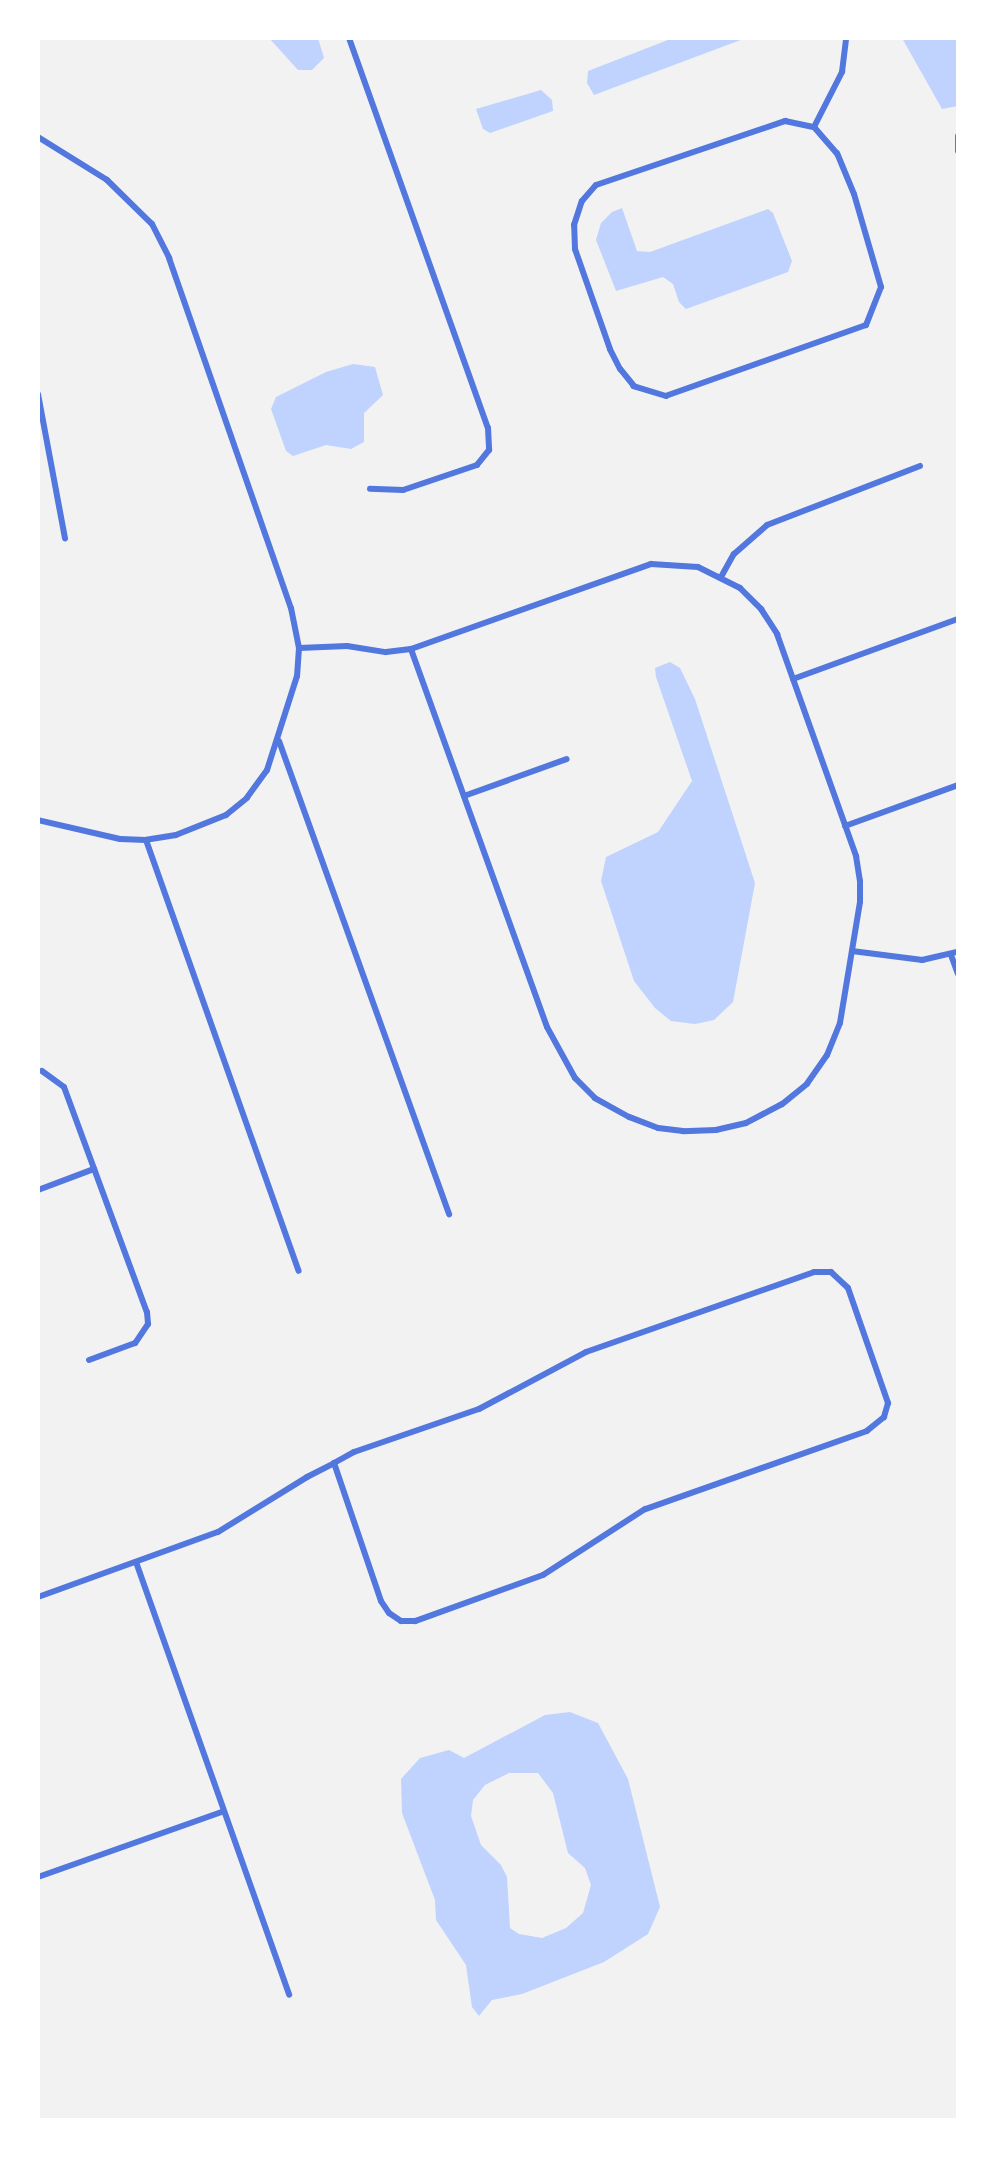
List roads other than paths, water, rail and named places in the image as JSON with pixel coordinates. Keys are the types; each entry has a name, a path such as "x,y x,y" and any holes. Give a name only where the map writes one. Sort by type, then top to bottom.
{"street":[{"path":"349,38 488,428 489,450 477,465 403,490 370,489"},
{"path":"814,127 842,72 846,38"},
{"path":"785,121 814,127 837,153 878,267 881,287 866,325 666,396 634,386 620,369 610,349 575,249 574,225 582,201 596,185 785,121"},
{"path":"958,136 958,151"},
{"path":"38,137 107,180 152,224 169,258 286,594 299,648 297,676 279,741 267,770 254,789 226,815 176,835 146,840 120,839 38,820"},
{"path":"38,394 65,538"},
{"path":"721,577 734,554 767,525 920,466"},
{"path":"299,648 347,646 386,652 411,649 651,564 698,567 740,588 761,609 777,634 845,826 860,881 840,1023 827,1055 807,1084 782,1104 746,1123 716,1130 658,1128 629,1117 595,1098 575,1078 560,1054 411,649"},
{"path":"793,679 958,619"},
{"path":"279,741 449,1214"},
{"path":"464,796 567,759"},
{"path":"845,826 958,785"},
{"path":"146,840 299,1271"},
{"path":"852,951 894,959 955,954 958,974"},
{"path":"42,1071 64,1087 147,1312 148,1324 135,1343 89,1360"},
{"path":"38,1190 94,1169"},
{"path":"38,1597 218,1532 334,1463 479,1409 586,1352 814,1272 831,1272 848,1288 888,1403 877,1426 867,1431 645,1509 543,1575 415,1621 401,1621 389,1613 381,1601 334,1463"},
{"path":"136,1562 289,1995"},
{"path":"38,1877 224,1811"}],"water":[{"path":"269,38 318,38 324,58 312,70 298,70"},
{"path":"673,38 746,38 594,95 587,83 588,71"},
{"path":"902,38 958,38 958,106 942,109"},
{"path":"541,90 552,100 553,111 490,133 483,129 476,109"},
{"path":"622,208 637,251 650,252 768,209 773,213 792,261 788,272 686,309 679,302 673,284 663,277 616,291 596,240 601,223 612,212"},
{"path":"353,364 375,367 383,395 364,413 364,442 351,449 326,445 293,456 286,451 271,409 276,397 326,372"},
{"path":"670,662 680,668 695,699 755,883 733,1002 714,1020 695,1024 671,1021 655,1008 634,981 601,881 606,857 658,832 692,781 656,677 655,668"},
{"path":"570,1712 598,1723 628,1779 660,1907 648,1934 604,1962 522,1994 492,2000 479,2016 472,2007 466,1965 436,1920 435,1900 402,1813 401,1779 420,1758 449,1750 464,1758 545,1715","holes":["509,1773 538,1773 553,1793 568,1853 585,1868 591,1885 583,1913 566,1928 542,1938 519,1934 510,1928 507,1877 501,1865 481,1845 471,1816 473,1800 485,1785"]}]}
